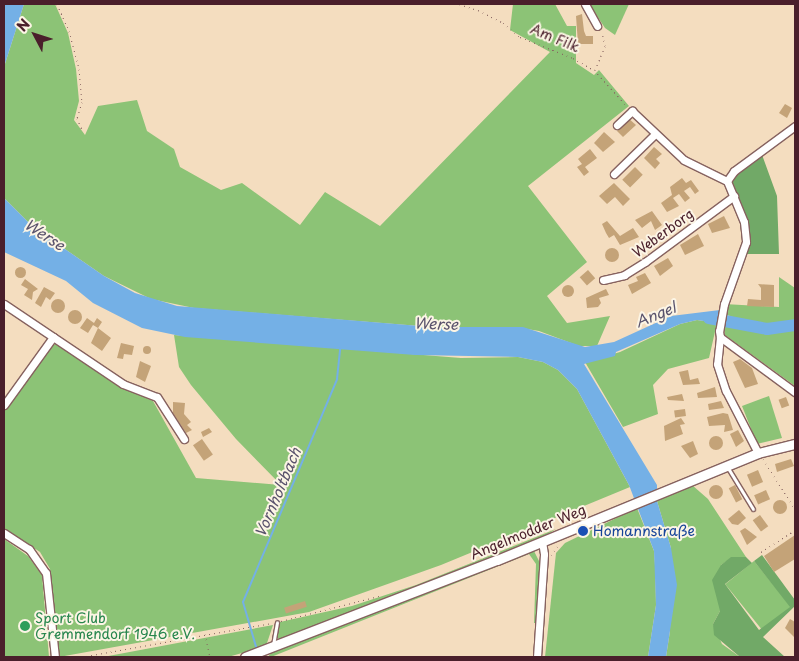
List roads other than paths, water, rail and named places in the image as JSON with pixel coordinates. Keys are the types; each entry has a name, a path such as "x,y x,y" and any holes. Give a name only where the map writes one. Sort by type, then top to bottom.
{"street":[{"name":"Am Filk","path":"585,4 597,26"},
{"path":"617,125 632,111 684,160 728,181 744,222 746,242 723,309 720,325 718,364 726,391 760,455"},
{"path":"728,181 734,171 795,126"},
{"path":"614,174 655,134"},
{"name":"Weberborg","path":"603,280 624,275 646,262 734,196"},
{"path":"4,304 123,384 157,396 184,439"},
{"path":"720,337 795,392"},
{"path":"4,405 53,338"},
{"name":"Angelmodder Weg","path":"247,657 542,542 726,465 795,444"},
{"path":"4,533 29,549 46,573 55,657"},
{"path":"537,657 544,554 542,542"}],"lane":[{"path":"726,465 753,509"},
{"path":"269,649 277,622"}],"water":[{"path":"4,4 24,4 4,67"},
{"path":"4,198 33,227 104,276 135,293 177,306 432,327 523,327 585,347 614,342 671,316 720,310 717,323 697,320 680,324 616,352 615,356 584,364 657,485 657,501 671,548 677,585 666,657 648,657 656,605 654,551 629,485 577,389 558,370 543,362 518,357 415,355 185,337 142,328 93,303 66,281 4,252"}],"waterway":[{"name":"Angel","path":"709,318 767,329 795,325"},
{"name":"Vornholtbach","path":"257,650 243,602 337,379 340,348"}],"place":[{"name":"Homannstraße","path":"583,531"},
{"name":"Sport Club Gremmendorf 1946 e.V.","path":"25,626"}],"water label":[{"name":"Werse","path":"45,234"},
{"name":"Werse","path":"436,323"}]}
